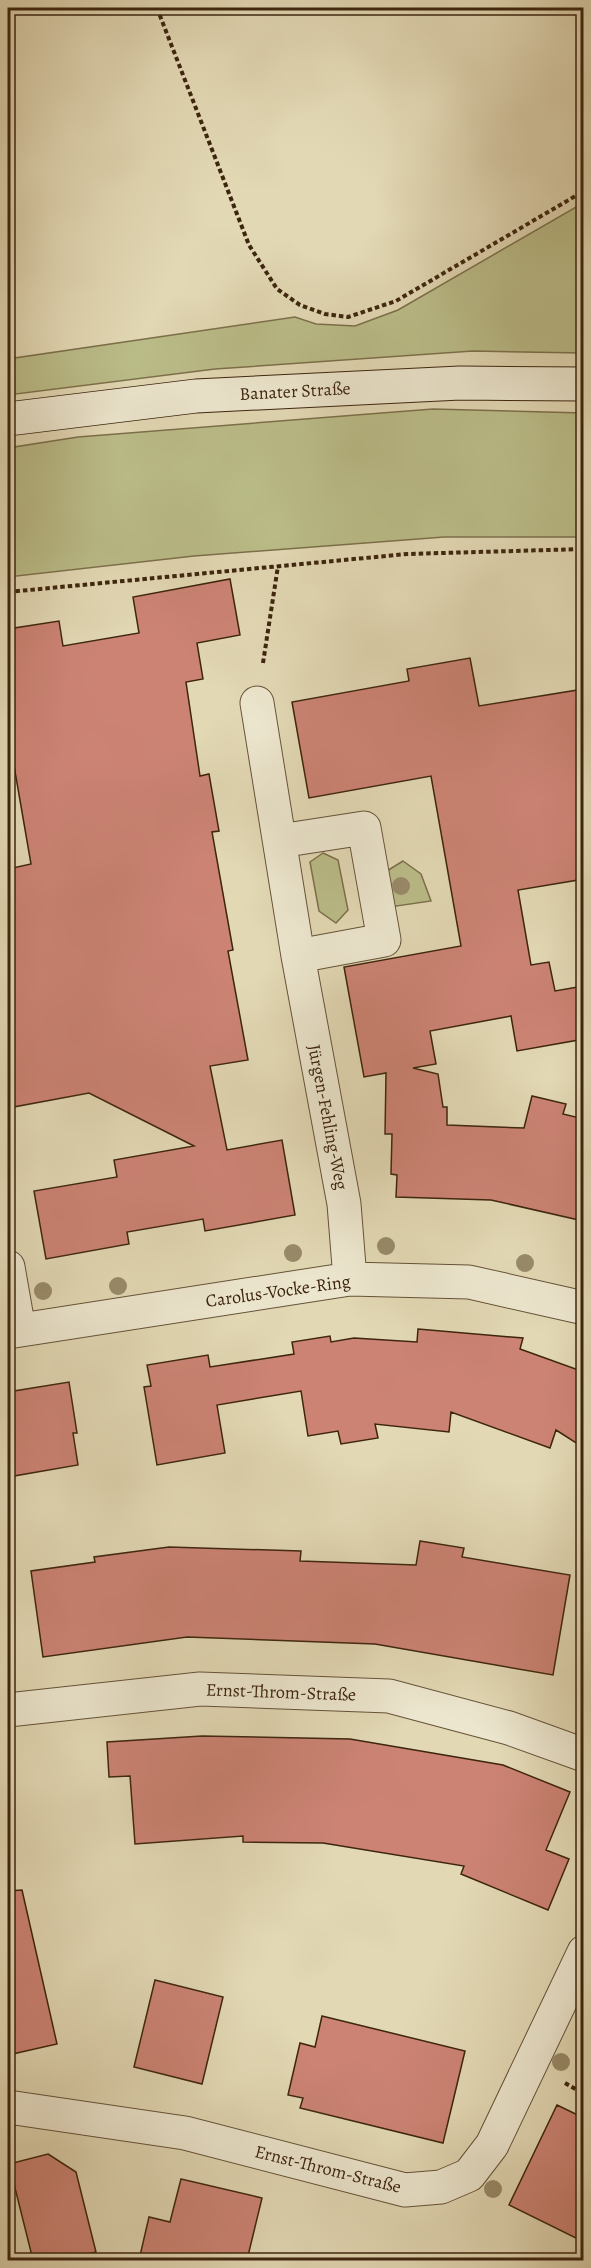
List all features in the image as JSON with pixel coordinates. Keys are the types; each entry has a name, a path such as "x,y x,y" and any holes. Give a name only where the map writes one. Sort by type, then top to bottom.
{"street":[{"name":"Banater Straße","path":"8,419 196,396 460,383 584,384"},
{"name":"Jürgen-Fehling-Weg","path":"257,703 298,956 344,1204 350,1279"},
{"path":"280,841 364,828 384,940 298,956"},
{"path":"8,1267 13,1331"},
{"name":"Carolus-Vocke-Ring","path":"13,1331 350,1279 469,1282 584,1308"},
{"name":"Ernst-Throm-Straße","path":"8,1710 200,1689 389,1696 509,1728 584,1755"},
{"name":"Ernst-Throm-Straße","path":"8,2107 185,2133 405,2190 441,2187 470,2175 492,2145 584,1952"}],"path":[{"path":"157,8 249,245 277,289 300,305 325,314 348,317 396,301 584,191"},
{"path":"8,592 407,554 584,549"},
{"path":"257,703 278,566"},
{"path":"8,822 13,854 8,855"}],"green space":[{"path":"583,203 583,353 473,351 215,369 8,395 8,359 295,317 316,324 355,326 398,310"},
{"path":"433,409 583,413 583,537 444,537 194,556 8,577 8,448 78,437"},
{"path":"323,853 338,860 348,910 336,923 319,911 310,862"},
{"path":"403,861 421,874 431,901 383,908 382,874"}],"building":[{"path":"230,579 240,635 197,643 203,679 186,682 200,776 209,774 219,831 212,832 233,950 228,951 248,1060 210,1066 227,1150 282,1140 295,1215 205,1231 203,1219 127,1232 129,1244 46,1259 34,1191 117,1177 114,1160 194,1146 89,1093 8,1108 8,869 31,864 8,731 8,629 59,621 63,646 139,633 133,597"},
{"path":"470,658 479,706 584,689 584,879 518,890 531,965 549,962 555,991 584,986 584,1039 517,1051 511,1016 430,1031 436,1064 413,1068 438,1074 443,1107 447,1107 447,1125 524,1128 532,1096 566,1104 563,1114 584,1119 584,1199 579,1220 491,1200 396,1197 397,1175 391,1174 392,1134 385,1134 386,1073 364,1077 344,967 461,946 431,776 309,798 292,702 409,681 407,669"},
{"path":"418,1329 523,1338 520,1349 584,1372 584,1448 556,1430 550,1448 451,1412 449,1432 375,1424 378,1438 341,1444 338,1431 308,1436 301,1391 217,1405 225,1453 157,1465 144,1387 151,1386 147,1365 208,1355 210,1367 294,1354 292,1342 330,1336 331,1342 354,1338 417,1342"},
{"path":"69,1382 77,1433 73,1433 78,1465 8,1477 8,1392"},
{"path":"420,1541 464,1548 462,1557 570,1575 553,1675 375,1644 187,1637 43,1657 31,1571 95,1562 94,1557 169,1547 301,1551 300,1561 416,1565"},
{"path":"202,1736 350,1739 503,1765 570,1792 546,1850 569,1859 548,1910 461,1874 464,1866 323,1843 243,1842 243,1836 135,1844 130,1776 109,1777 107,1742"},
{"path":"22,1890 57,2044 8,2055 8,1891"},
{"path":"155,1980 223,1997 202,2084 134,2067"},
{"path":"322,2016 465,2051 443,2143 300,2108 303,2098 288,2095 300,2043 315,2047"},
{"path":"557,2105 584,2118 584,2242 509,2205"},
{"path":"48,2154 76,2172 96,2252 59,2260 33,2260 9,2164"},
{"path":"181,2179 262,2198 247,2260 139,2260 149,2217 170,2222"}]}
